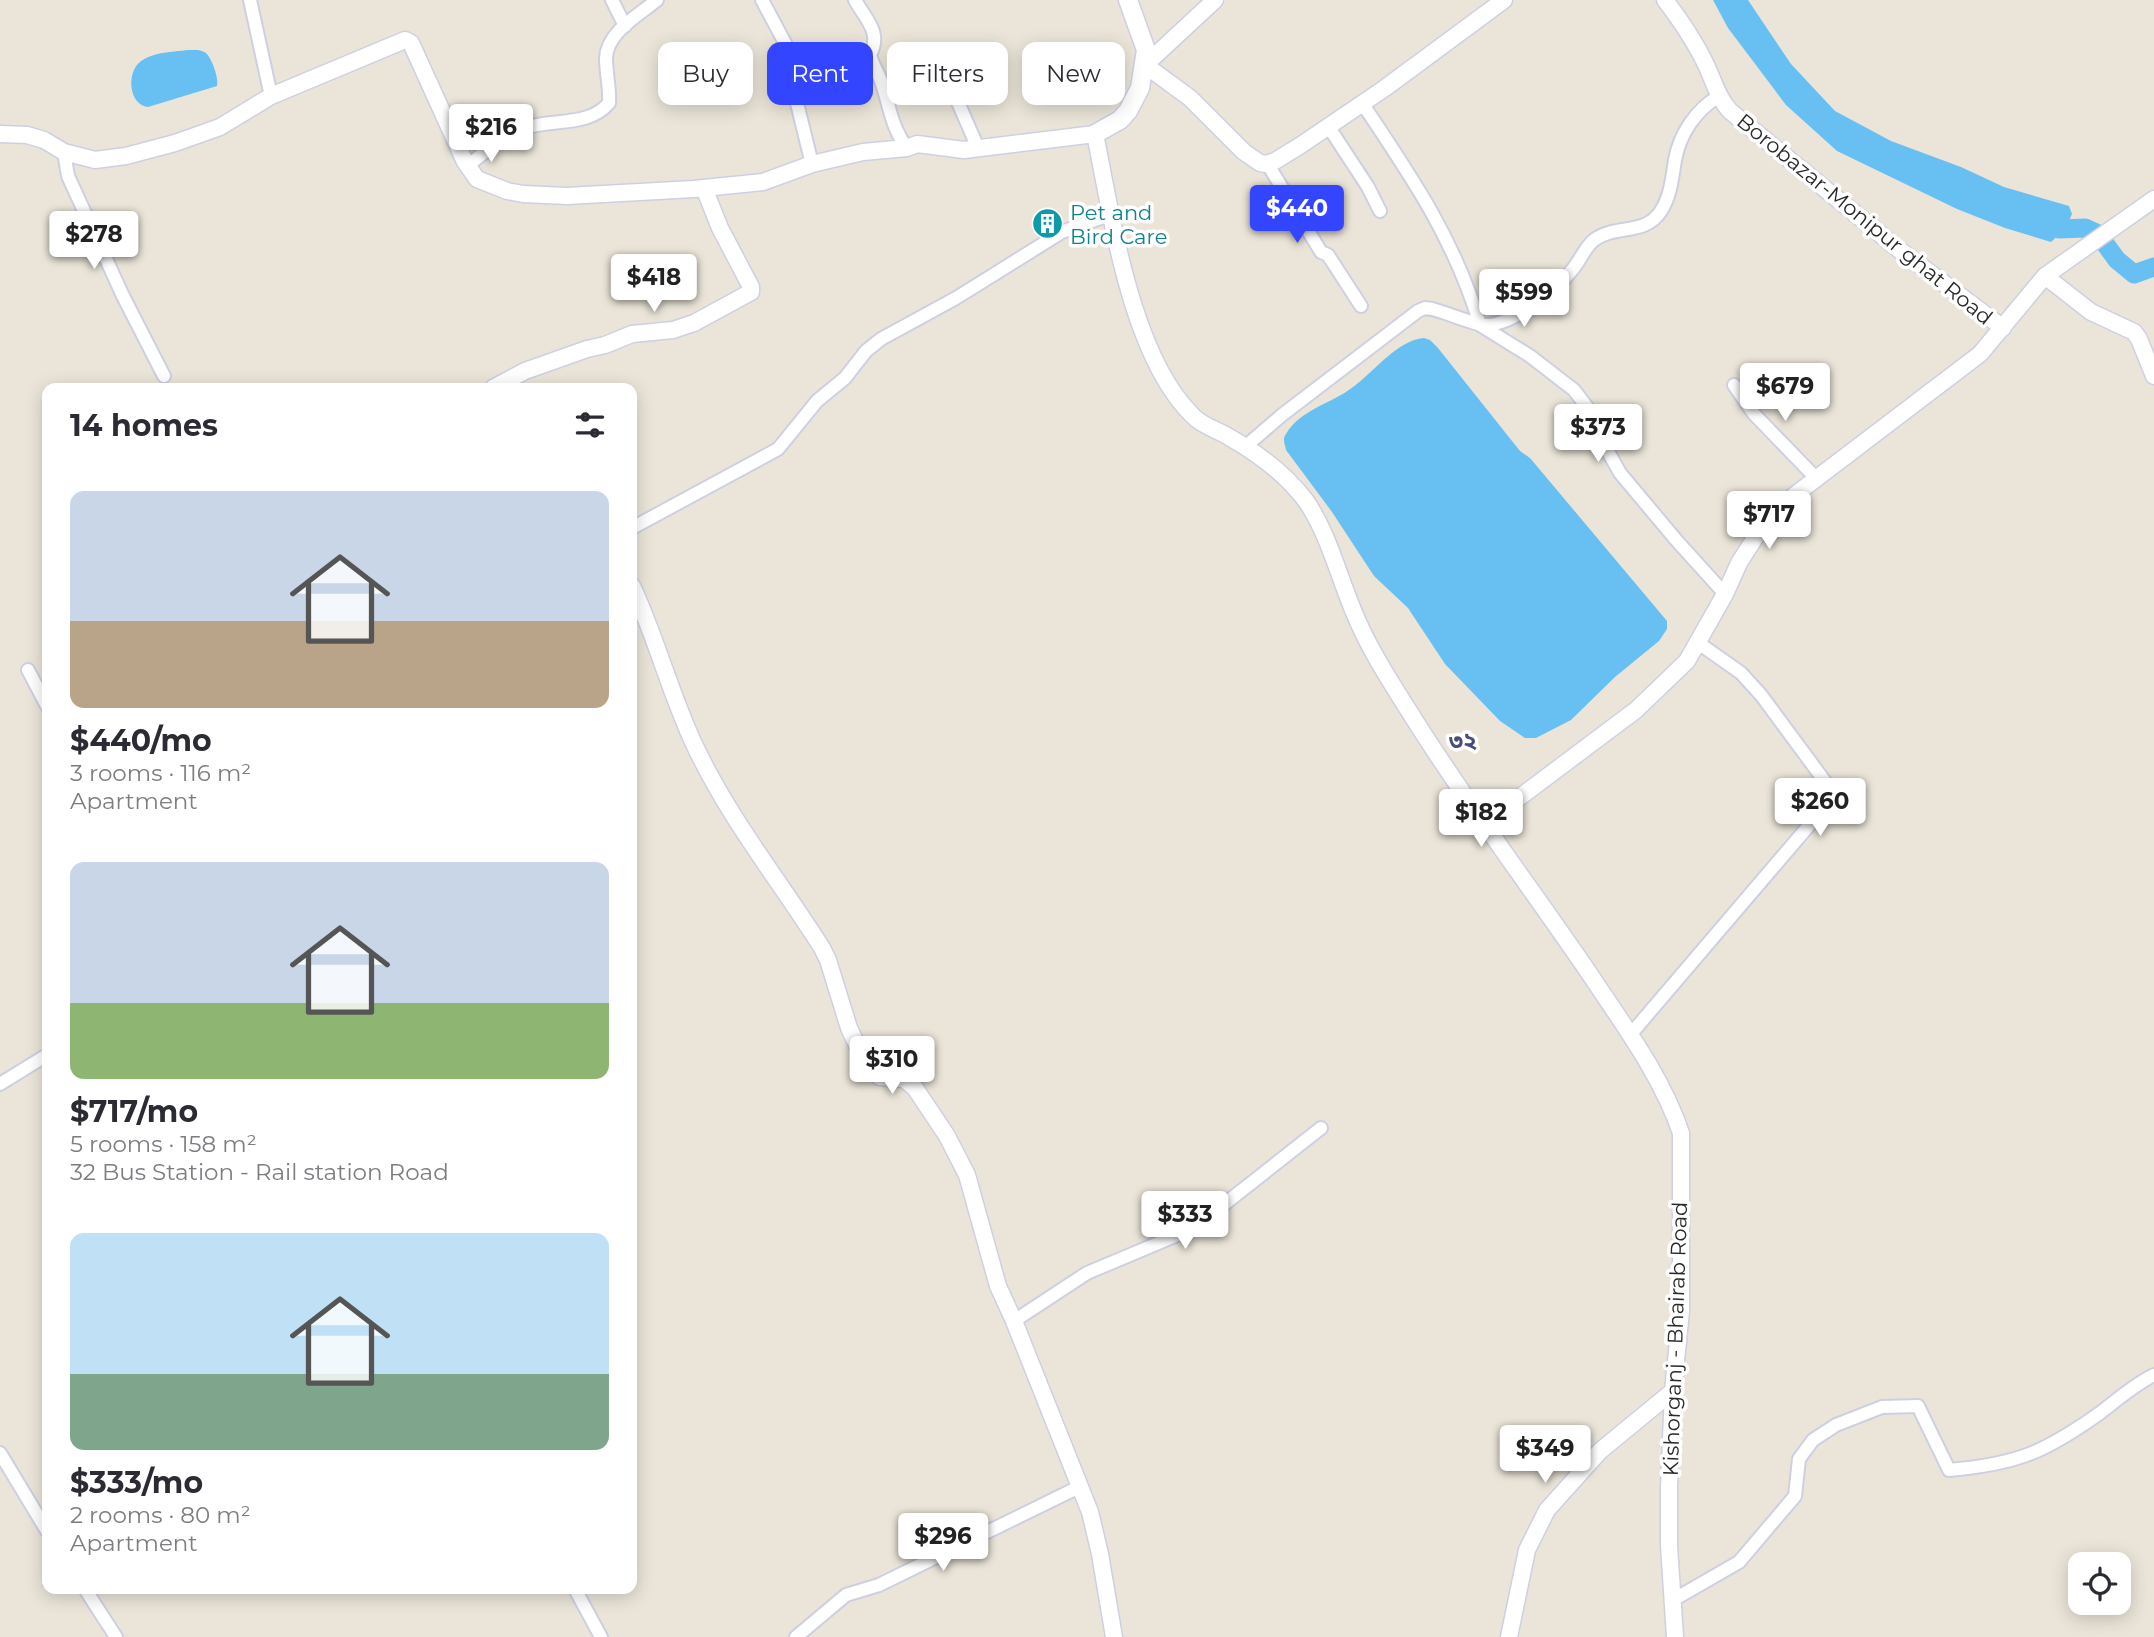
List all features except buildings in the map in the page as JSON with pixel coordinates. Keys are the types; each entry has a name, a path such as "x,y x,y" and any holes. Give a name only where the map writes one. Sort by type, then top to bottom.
{"main road":[{"path":"1095,134 1120,120 1128,111 1140,88 1146,65 1146,50 1128,0"}],"street":[{"path":"250,0 271,96"},
{"path":"612,0 625,26"},
{"path":"467,166 520,129 539,124 573,121 602,111 609,103 606,57 609,44 625,26 657,0"},
{"path":"762,0 792,61 791,79 812,164"},
{"path":"855,0 874,31 875,44 870,55 871,61 880,78 895,133 907,148"},
{"path":"1216,0 1146,65 1190,98 1244,152 1260,163 1275,161 1328,126 1434,53 1503,0"},
{"name":"Borobazar-Monipur ghat Road","path":"1665,0 1680,20 1706,65 1719,96 1730,111 1897,248 2003,328"},
{"path":"0,134 36,138 64,152 95,160 126,156 175,144 220,127 271,96 390,46 409,41 467,166 477,179 523,194 567,196 763,182 812,164 863,152 907,148 917,144 964,150 1095,134"},
{"path":"1480,325 1504,322 1544,296 1572,270 1596,238 1637,228 1654,220 1665,204 1671,187 1678,146 1693,117 1719,96"},
{"path":"1362,103 1448,240 1470,291 1480,325"},
{"path":"959,105 978,148"},
{"path":"1328,126 1368,187 1380,211"},
{"name":"Kishorganj - Bhairab Road","path":"1095,134 1111,214 1138,318 1177,400 1197,420 1246,446 1273,465 1309,505 1331,551 1365,636 1415,720 1630,1035 1673,1107 1681,1133 1681,1311 1673,1391 1669,1533 1675,1637"},
{"path":"64,152 68,176 123,296 164,376"},
{"path":"1267,163 1321,252 1328,255 1361,306"},
{"path":"520,383 525,371 632,334 673,330 710,316 751,292 704,188"},
{"path":"1484,821 1636,710 1687,661 1725,594 1739,563 1760,530 1796,494 1980,355 2051,271 2154,199"},
{"path":"637,525 778,449 806,414 845,378 866,351 881,339 956,298 1062,233 1111,214"},
{"path":"2051,271 2091,312 2134,332 2154,376"},
{"path":"1246,446 1282,415 1418,312 1425,308 1432,309 1480,325 1530,356 1574,390 1590,411 1601,439 1607,445 1620,473 1725,594"},
{"path":"1734,385 1754,414 1817,478"},
{"path":"637,597 651,627 672,693 695,746 742,829 822,948 849,1028 867,1066 880,1077 899,1078 909,1083 947,1136 967,1175 998,1286 1090,1512 1114,1637"},
{"path":"1630,1035 1823,809 1830,794 1829,787 1761,695 1741,673 1697,642"},
{"path":"27,670 42,697"},
{"path":"0,1084 42,1058"},
{"path":"1014,1321 1087,1273 1194,1228 1321,1128"},
{"path":"1673,1600 1739,1562 1795,1496 1799,1459 1814,1440 1836,1426 1882,1407 1918,1406 1950,1470 1987,1467 2028,1457 2065,1438 2154,1375"},
{"path":"1509,1637 1527,1550 1547,1510 1600,1451 1673,1391"},
{"path":"0,1452 42,1523"},
{"path":"796,1637 846,1595 880,1585 1079,1487"},
{"path":"88,1594 116,1637"},
{"path":"578,1594 601,1637"}],"water":[{"path":"1713,0 1748,0 1791,64 1835,111 1891,141 1961,167 2004,187 2069,206 2072,214 2065,229 2051,242 2005,228 1957,209 1837,151 1786,105 1728,28"},
{"path":"188,50 206,53 213,64 217,86 148,107 137,101 133,95 131,81 140,62 157,54"},
{"path":"1424,338 1438,348 1520,451 1530,458 1667,621 1667,629 1659,641 1615,677 1571,720 1536,738 1525,738 1500,721 1445,664 1408,608 1374,576 1332,512 1286,450 1285,436 1300,418 1353,387 1404,344"}],"waterway":[{"path":"2040,220 2059,229 2085,228 2098,234 2117,260 2134,274 2154,267"}],"place":[{"name":"Pet and Bird Care","path":"1047,224"}],"district":[{"name":"৩২","path":"1463,741"}]}
